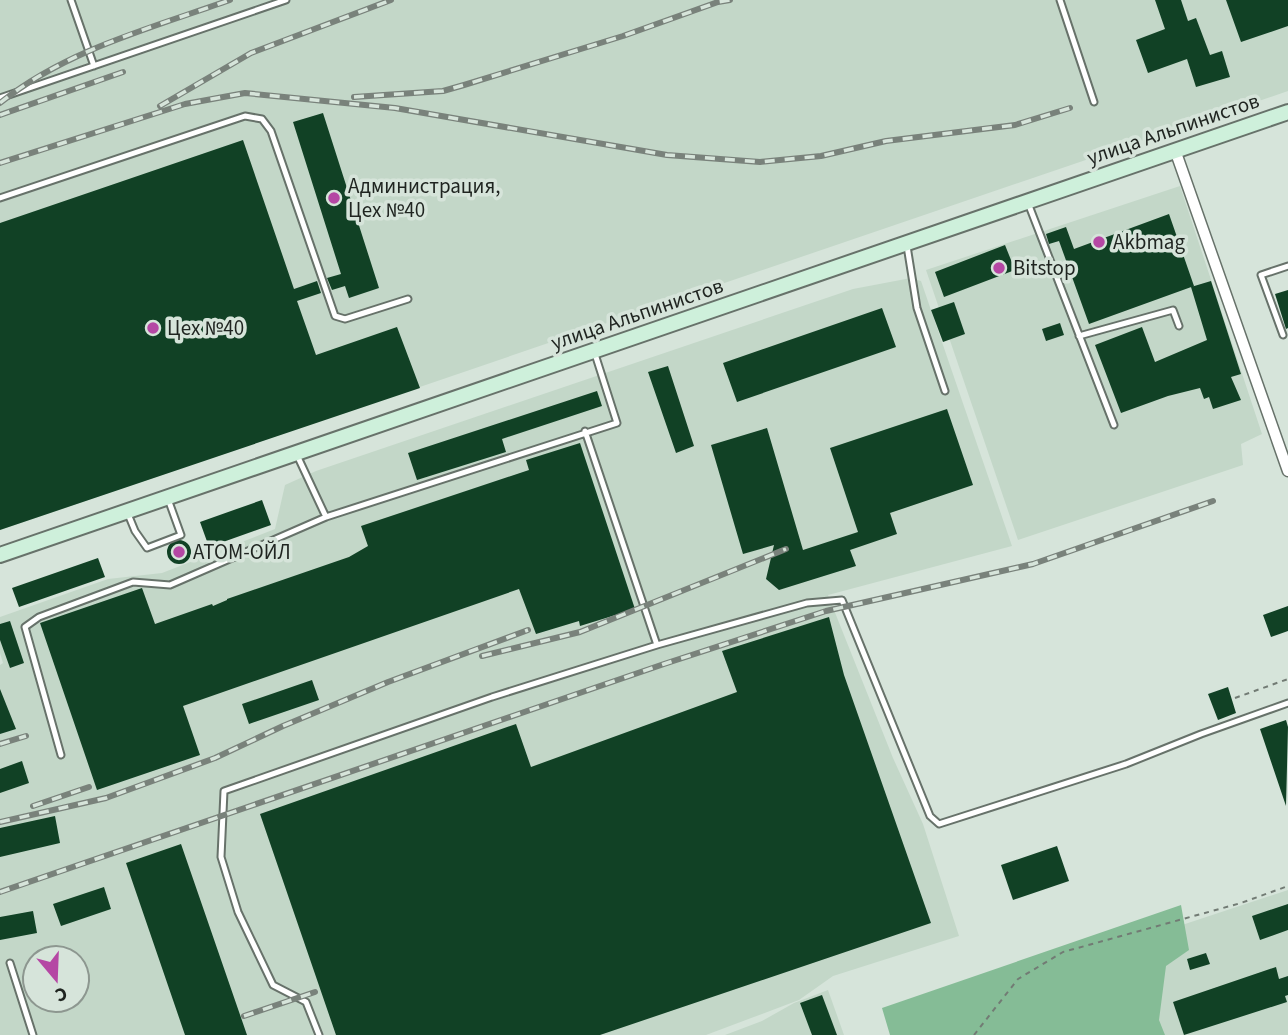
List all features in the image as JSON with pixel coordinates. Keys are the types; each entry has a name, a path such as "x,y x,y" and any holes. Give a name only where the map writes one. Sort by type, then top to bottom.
{"main road":[{"name":"улица Альпинистов","path":"0,555 1288,112"}],"street":[{"path":"1175,150 1288,469"}],"lane":[{"path":"71,0 94,66"},
{"path":"0,98 286,0"},
{"path":"1060,0 1094,102"},
{"path":"0,198 245,116 262,118 271,131 335,316 345,319 408,299"},
{"path":"1027,201 1114,425"},
{"path":"907,243 917,308 945,391"},
{"path":"1283,335 1261,275 1288,266"},
{"path":"1079,336 1173,310 1179,326"},
{"path":"61,755 25,628 39,617 133,582 170,585 326,517 585,431 617,423 594,351"},
{"path":"585,431 657,645"},
{"path":"296,453 326,517"},
{"path":"126,511 147,548 181,535 168,497"},
{"path":"319,1035 306,1002 272,985 238,912 221,857 224,791 492,697 657,645 807,603 842,600 930,816 939,824 1126,764 1288,703"},
{"path":"10,962 33,1035"}],"path":[{"path":"1235,698 1288,679"},
{"path":"974,1035 1018,979 1063,953 1241,903 1288,886"}],"shaded area":[{"path":"0,0 1288,0 1288,91 0,530"},
{"path":"1180,186 1262,434 1241,444 1243,465 1018,540 926,270"},
{"path":"911,278 921,281 1012,546 828,595 893,758 923,824 959,936 833,976 799,1000 706,1035 0,1035 0,665 3,663 0,653 0,617 108,579 162,573 275,529 285,485 316,471 853,289"},
{"path":"1288,890 1288,1035 1083,1035 1058,966"},
{"path":"828,990 844,1035 725,1035 762,1021 794,1003"}],"green space":[{"path":"1181,905 1189,950 1166,966 1159,1020 1165,1035 890,1035 882,1008"}],"building":[{"path":"1155,0 1181,0 1188,21 1196,18 1210,55 1222,51 1230,77 1196,87 1187,59 1148,73 1136,40 1165,29"},
{"path":"1226,0 1288,0 1288,26 1241,42"},
{"name":"Администрация, Цех №40","path":"323,113 379,288 349,298 345,286 332,290 327,278 341,274 293,122"},
{"name":"Цех №40","path":"243,140 294,289 317,281 321,293 297,301 316,355 397,327 420,388 0,530 0,223"},
{"path":"1169,214 1194,286 1089,324 1059,241 1049,244 1046,234 1066,227 1074,249"},
{"path":"1005,245 1015,270 944,297 935,272"},
{"path":"1211,281 1241,374 1231,377 1241,400 1213,409 1209,397 1204,399 1200,388 1121,413 1095,345 1142,327 1155,362 1207,340 1191,287"},
{"path":"1288,290 1288,328 1286,329 1275,294"},
{"path":"954,302 965,334 943,342 931,310"},
{"path":"882,308 896,347 737,402 723,363"},
{"path":"1060,323 1064,335 1046,341 1042,329"},
{"path":"668,366 694,446 676,453 648,372"},
{"path":"597,391 602,406 502,439 506,452 417,480 408,453"},
{"path":"947,409 973,485 890,513 897,534 850,550 856,566 779,590 766,579 774,545 743,554 711,445 767,428 803,550 858,532 830,448"},
{"path":"580,443 635,609 580,626 579,621 536,634 519,589 183,706 200,755 97,790 40,623 142,588 155,624 212,604 213,606 349,557 368,546 361,526 529,470 526,460"},
{"path":"262,500 271,525 209,547 200,522"},
{"path":"179,540 190,547 191,552 184,563 179,564 168,557 167,552 174,541"},
{"path":"98,558 105,577 19,607 12,588"},
{"path":"1288,606 1288,631 1271,637 1263,615"},
{"path":"829,617 844,675 931,923 600,1035 336,1035 260,814 516,724 531,767 737,692 722,651"},
{"path":"10,621 24,663 10,668 0,640 0,624"},
{"path":"312,680 319,700 249,724 242,704"},
{"path":"1228,687 1236,713 1218,720 1208,694"},
{"path":"0,689 16,729 0,734"},
{"path":"1286,720 1288,727 1286,806 1260,729"},
{"path":"22,761 29,783 0,793 0,769"},
{"path":"55,816 60,843 0,857 0,828"},
{"path":"181,844 247,1035 185,1035 126,863"},
{"path":"1057,846 1069,881 1013,900 1001,865"},
{"path":"104,887 111,909 61,926 53,904"},
{"path":"1288,904 1288,930 1260,940 1252,916"},
{"path":"33,911 37,933 0,940 0,917"},
{"path":"1206,953 1210,964 1190,970 1187,959"},
{"path":"1276,967 1279,979 1288,976 1288,995 1285,996 1287,1002 1184,1035 1173,1002"},
{"path":"822,995 837,1035 812,1035 800,1003"}],"railway":[{"path":"0,103 53,68 110,42 230,0"},
{"path":"160,106 251,53 391,0"},
{"path":"354,97 443,91 730,0"},
{"path":"0,115 123,72"},
{"path":"0,163 185,104 245,93 395,108 667,155 760,162 821,156 886,141 1015,125 1070,108"},
{"path":"0,892 826,611 1033,564 1213,501"},
{"path":"482,656 580,632 786,549"},
{"path":"0,822 106,798 215,758 388,682 528,630"},
{"path":"0,744 26,736"},
{"path":"33,806 89,787"},
{"path":"244,1016 315,992"}],"place":[{"name":"Администрация, Цех №40","path":"334,198"},
{"name":"Akbmag","path":"1099,242"},
{"name":"Bitstop","path":"999,268"},
{"name":"Цех №40","path":"153,328"},
{"name":"АТОМ-ОЙЛ","path":"179,552"}]}
